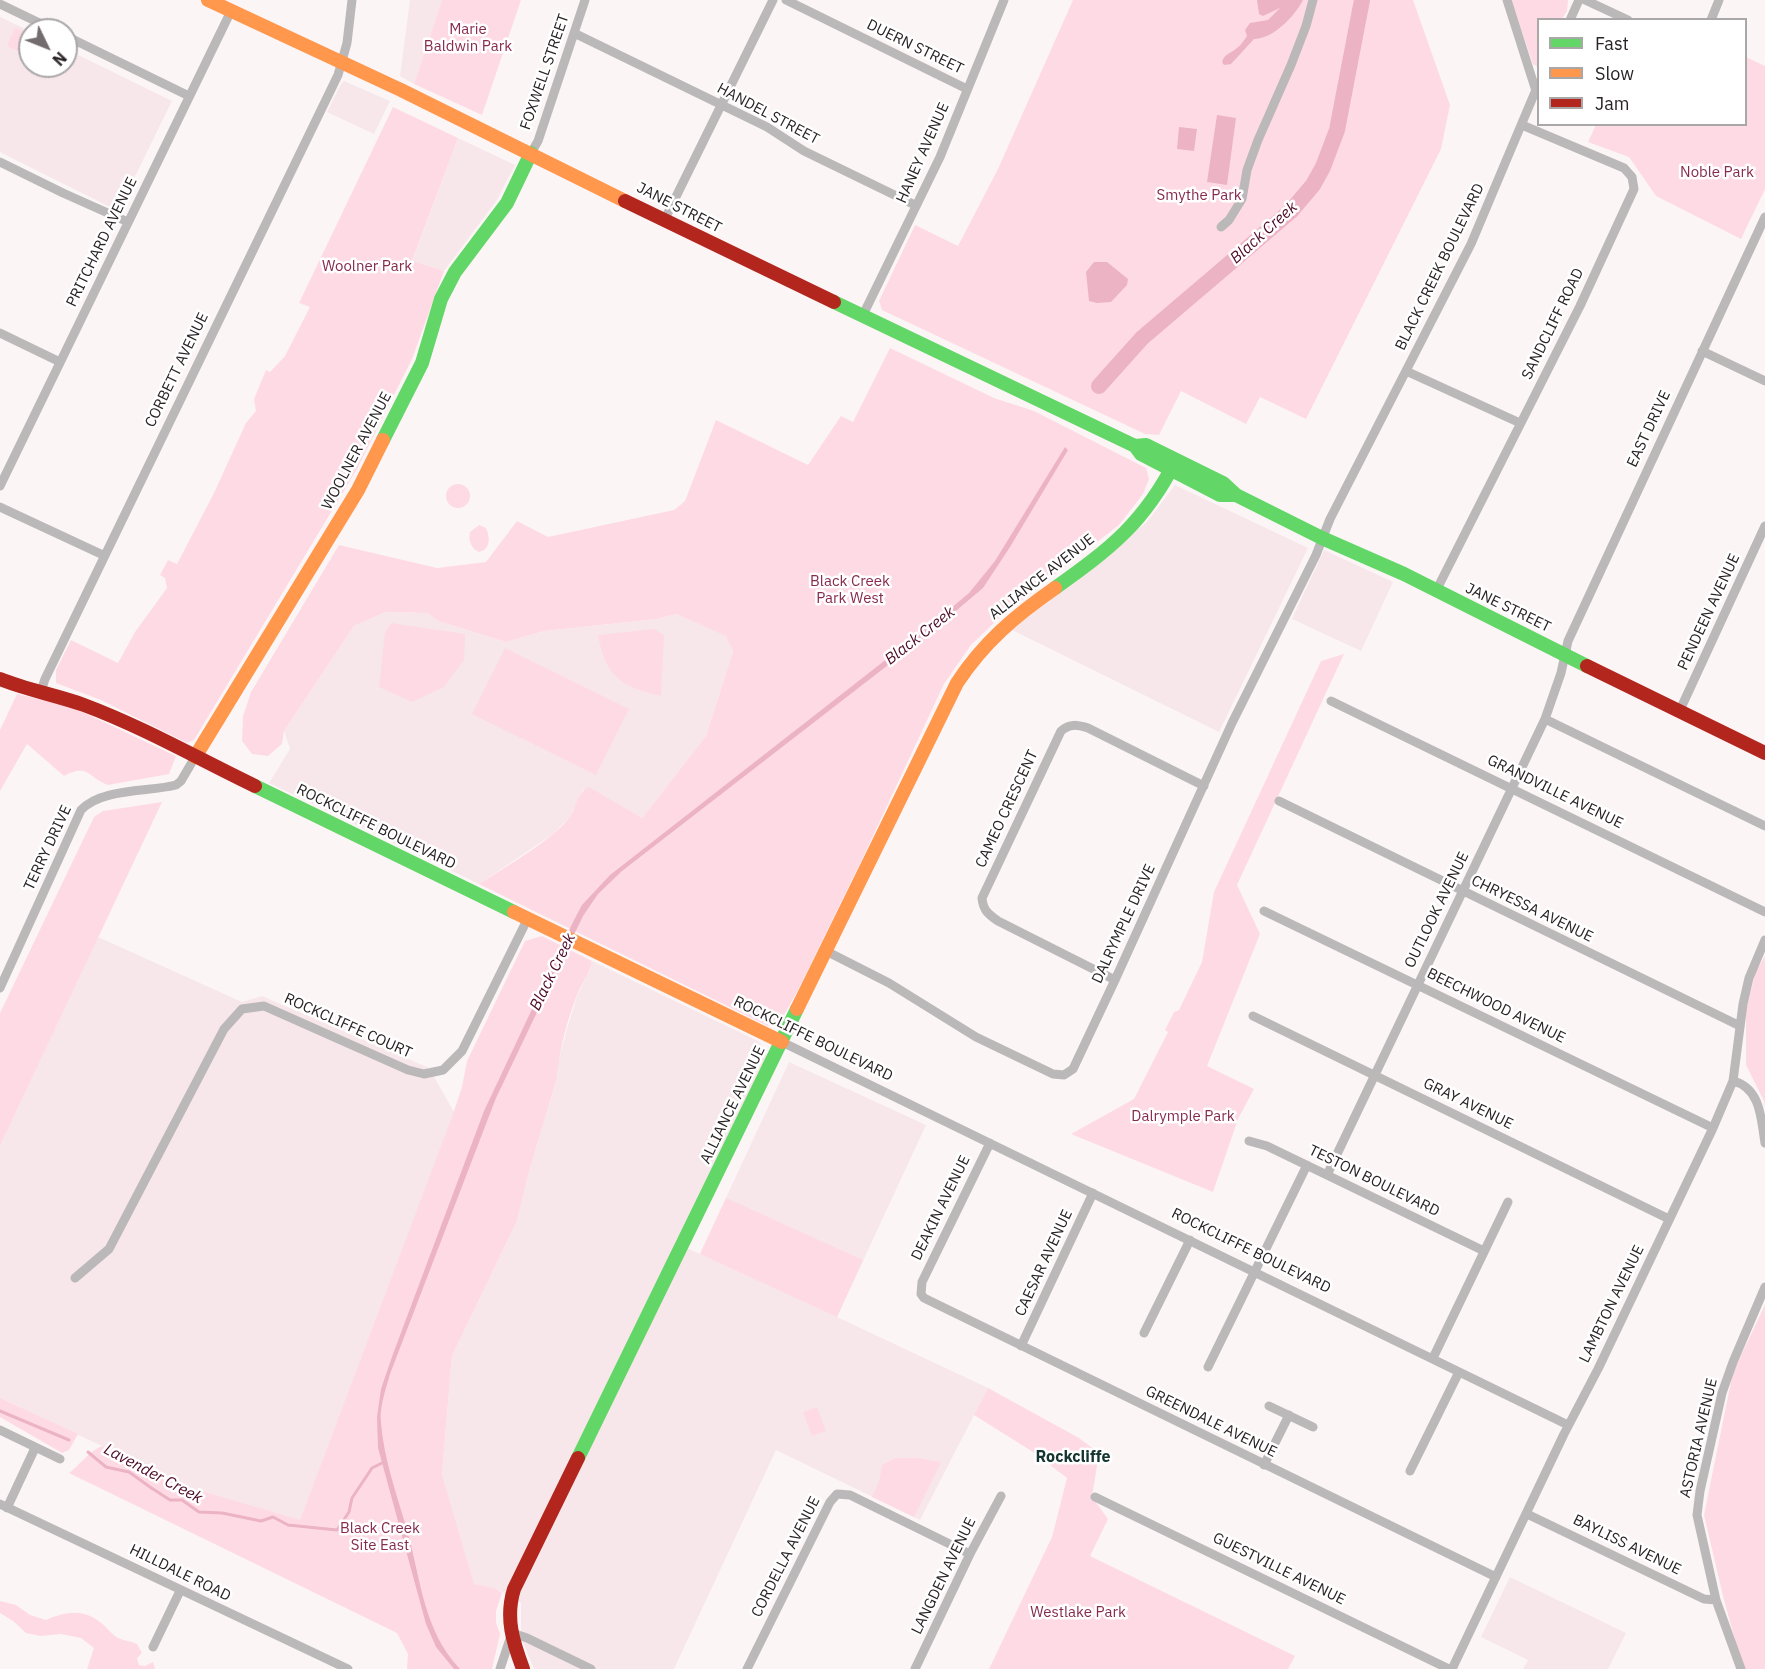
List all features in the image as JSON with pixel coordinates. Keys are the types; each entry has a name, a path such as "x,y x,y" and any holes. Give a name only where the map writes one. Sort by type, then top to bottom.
{"street":[{"name":"JANE STREET","path":"210,0 531,153 774,274 1135,446 1146,445 1174,465 1223,483 1236,495 1322,538 1404,574 1765,753"},
{"name":"CORBETT AVENUE","path":"41,692 103,555 336,79 347,43 352,0"},
{"name":"FOXWELL STREET","path":"531,153 538,141 585,0"},
{"path":"665,219 773,0"},
{"name":"DUERN STREET","path":"786,0 967,89"},
{"name":"HANEY AVENUE","path":"863,315 940,157 1004,0"},
{"path":"1221,227 1229,220 1242,199 1247,170 1299,46 1313,0"},
{"name":"BLACK CREEK BOULEVARD","path":"1322,538 1471,244 1537,88 1507,0"},
{"path":"1571,18 1579,0"},
{"path":"1585,0 1624,18"},
{"path":"1712,18 1719,0"},
{"path":"0,4 29,18"},
{"name":"PRITCHARD AVENUE","path":"0,486 231,11"},
{"name":"HANDEL STREET","path":"574,33 767,127 804,151 915,205"},
{"path":"78,42 189,96"},
{"name":"SANDCLIFF ROAD","path":"1436,591 1580,306 1634,189 1632,177 1624,168 1522,124"},
{"name":"WOOLNER AVENUE","path":"195,758 358,490 422,363 441,298 451,279 507,203 531,153"},
{"path":"0,162 128,222"},
{"name":"EAST DRIVE","path":"1565,655 1568,641 1765,217"},
{"path":"0,333 60,362"},
{"path":"1702,351 1765,381"},
{"path":"1406,371 1520,423"},
{"name":"ALLIANCE AVENUE","path":"500,1669 512,1633 508,1615 509,1602 514,1589 965,669 1006,624 1123,536 1152,501 1174,465"},
{"path":"0,507 103,555"},
{"name":"PENDEEN AVENUE","path":"1680,710 1765,526"},
{"name":"DALRYMPLE DRIVE","path":"826,951 889,983 976,1037 1053,1074 1064,1076 1073,1069 1232,723 1322,538"},
{"name":"OUTLOOK AVENUE","path":"1327,1175 1545,719 1562,673 1565,655"},
{"name":"ROCKCLIFFE BOULEVARD","path":"0,679 82,704 528,918 1568,1425"},
{"name":"GRANDVILLE AVENUE","path":"1331,701 1765,912"},
{"path":"1545,719 1765,826"},
{"name":"CAMEO CRESCENT","path":"1115,980 998,921 986,912 982,898 1061,731 1069,726 1074,724 1088,728 1204,786"},
{"name":"TERRY DRIVE","path":"0,988 81,810 88,802 102,796 176,785 182,781 195,758"},
{"name":"CHRYESSA AVENUE","path":"1279,801 1740,1026"},
{"name":"BEECHWOOD AVENUE","path":"1264,911 1713,1128"},
{"name":"ROCKCLIFFE COURT","path":"75,1278 109,1249 224,1029 242,1009 264,1006 408,1070 432,1074 444,1070 462,1051 528,918"},
{"name":"LAMBTON AVENUE","path":"1451,1669 1713,1128 1733,1081 1749,978 1765,940"},
{"name":"GRAY AVENUE","path":"1253,1016 1669,1220"},
{"path":"1733,1081 1746,1085 1759,1105 1765,1143"},
{"name":"TESTON BOULEVARD","path":"1249,1141 1267,1146 1308,1165 1484,1251"},
{"name":"DEAKIN AVENUE","path":"921,1287 990,1143"},
{"path":"1208,1367 1308,1165"},
{"name":"CAESAR AVENUE","path":"1021,1346 1093,1193"},
{"path":"1433,1358 1508,1202"},
{"path":"1144,1333 1190,1240"},
{"name":"GREENDALE AVENUE","path":"921,1287 921,1294 929,1300 1496,1577"},
{"name":"ASTORIA AVENUE","path":"1741,1669 1716,1600 1697,1515 1700,1491 1722,1394 1765,1287"},
{"path":"1410,1471 1459,1371"},
{"path":"1269,1406 1313,1427"},
{"path":"1264,1465 1289,1415"},
{"path":"0,1430 60,1459"},
{"path":"4,1506 35,1448"},
{"name":"CORDELLA AVENUE","path":"747,1669 830,1502 837,1494 850,1495 970,1554"},
{"name":"LANGDEN AVENUE","path":"915,1669 970,1554 1001,1496"},
{"name":"GUESTVILLE AVENUE","path":"1095,1497 1451,1669"},
{"name":"HILLDALE ROAD","path":"4,1506 348,1669"},
{"name":"BAYLISS AVENUE","path":"1527,1514 1704,1599 1716,1600"},
{"path":"153,1647 180,1590"},
{"path":"512,1633 523,1669"},
{"path":"512,1633 591,1669"}],"shaded area":[{"path":"410,0 442,0 414,84 400,76"},
{"path":"0,17 18,25 18,78 78,78 78,55 172,101 118,211 0,152"},
{"path":"344,81 390,101 374,134 327,112"},
{"path":"458,138 515,165 497,200 444,271 412,262"},
{"path":"1175,485 1308,548 1219,732 1012,630 1146,523"},
{"path":"1324,550 1393,582 1361,651 1292,619"},
{"path":"386,612 428,613 438,621 506,642 544,631 657,619 676,614 727,636 733,651 706,736 642,818 583,790 569,818 553,834 479,884 269,783 290,749 284,731 354,626"},
{"path":"98,937 242,1002 262,996 429,1068 454,1112 300,1521 168,1481 102,1446 0,1398 0,1146"},
{"path":"592,961 758,1041 766,1050 766,1057 675,1243 700,1254 789,1062 926,1125 837,1317 988,1388 920,1520 776,1450 674,1669 534,1669 521,1637 521,1603 495,1588 474,1585 442,1474 452,1356 517,1221 557,1078 558,1062 567,1029 577,996"},
{"path":"1510,1577 1626,1633 1608,1669 1523,1669 1528,1660 1481,1637"}],"green space":[{"name":"Marie Baldwin Park","path":"442,0 521,0 482,115 414,84"},
{"name":"Smythe Park","path":"1073,0 1413,0 1450,105 1441,149 1306,419 1260,397 1246,424 1181,391 1159,435 1145,434 882,310 879,301 915,225 958,246 998,169"},
{"path":"1511,0 1568,0 1567,11 1563,18 1537,18 1537,66 1533,64"},
{"path":"15,28 18,29 18,51 7,46"},
{"name":"Noble Park","path":"1747,57 1765,66 1765,189 1741,239 1656,196 1629,157 1588,142 1596,126 1747,126"},
{"name":"Woolner Park","path":"393,107 458,138 412,261 444,271 412,359 357,469 194,740 187,743 101,700 56,683 56,670 71,640 118,663 135,632 167,588 165,578 160,575 168,560 177,564 214,493 246,423 256,411 254,399 266,370 270,372 285,356 310,307 299,303"},
{"name":"Black Creek Park West","path":"890,348 994,398 1034,411 1146,468 1149,479 1143,494 1119,525 998,619 971,645 944,684 864,855 778,1026 768,1026 479,884 552,835 569,818 579,797 589,787 642,818 706,736 733,651 726,636 676,614 657,619 544,631 506,642 438,621 428,613 386,612 354,626 284,731 282,744 268,756 252,754 242,741 243,716 251,692 339,545 437,568 486,562 517,521 548,537 674,510 685,501 716,420 808,465 841,416 853,422"},
{"path":"458,484 467,487 470,496 467,505 458,508 449,505 446,496 449,487"},
{"path":"479,525 486,528 489,539 486,548 479,552 472,546 469,538 470,532"},
{"path":"391,623 465,634 464,660 444,687 412,702 379,687 385,632"},
{"path":"654,629 664,635 661,696 625,684 617,678 605,661 598,635"},
{"path":"505,648 629,709 596,775 472,714"},
{"name":"Dalrymple Park","path":"1344,654 1237,885 1260,934 1207,1066 1254,1089 1238,1119 1213,1192 1071,1134 1134,1099 1168,1032 1165,1030 1174,1012 1179,1010 1202,962 1214,892 1321,661"},
{"path":"17,694 72,707 176,756 169,774 108,785 84,771 72,772 64,776 27,744 0,791 0,730"},
{"path":"162,802 0,1146 0,1013 94,817 103,811"},
{"name":"Black Creek Site East","path":"542,936 592,961 567,1025 557,1078 517,1221 452,1356 442,1474 474,1584 495,1588 502,1593 496,1611 496,1623 500,1634 492,1669 407,1669 408,1654 397,1633 69,1473 93,1451 102,1446 168,1481 300,1520 453,1114 462,1087 467,1061 525,941"},
{"path":"1765,956 1765,1108 1764,1101 1746,1065 1746,1010 1756,971"},
{"path":"726,1198 863,1260 837,1317 700,1254"},
{"path":"1765,1305 1765,1669 1743,1669 1704,1515 1733,1372"},
{"name":"Westlake Park","path":"988,1388 1079,1438 1099,1453 1092,1497 1108,1519 1090,1556 1295,1656 1288,1669 989,1669 1052,1537 1067,1478 1033,1452 974,1415"},
{"path":"0,1398 78,1434 69,1450 62,1453 0,1417"},
{"path":"817,1407 826,1431 812,1436 803,1412"},
{"path":"895,1458 918,1458 941,1462 914,1517 872,1497 879,1482 882,1465"},
{"path":"0,1601 16,1605 30,1615 46,1620 67,1613 80,1613 94,1618 113,1635 137,1644 142,1653 137,1658 139,1665 145,1666 153,1662 155,1669 87,1669 94,1648 81,1638 61,1634 41,1636 26,1633 0,1613"}],"water":[{"path":"1257,0 1303,0 1283,26 1269,35 1254,39 1231,64 1224,65 1222,62 1225,57 1247,36 1245,30 1250,23 1268,20 1280,8 1263,16 1259,14"},
{"path":"1217,115 1236,118 1227,185 1207,182"},
{"path":"1179,127 1197,129 1194,151 1177,149"},
{"path":"1094,262 1107,262 1128,279 1127,285 1111,302 1089,301 1086,272"},
{"path":"1065,447 1068,450 983,588 932,631 622,871 598,894 583,916 496,1098 390,1374 382,1404 381,1423 385,1450 425,1603 438,1638 460,1669 454,1669 436,1647 426,1624 378,1448 377,1417 381,1389 484,1111 573,922 582,905 610,875 969,593 995,561"}],"waterway":[{"name":"Black Creek","path":"1099,386 1142,338 1291,211 1313,185 1323,167 1337,130 1362,0"},
{"name":"Lavender Creek","path":"0,1411 69,1440"},
{"name":"Lavender Creek","path":"88,1452 106,1467 129,1472 170,1500 182,1500 199,1512 222,1513 261,1521 273,1517 288,1525 337,1530 349,1512 352,1498 372,1468 384,1462"}],"traffic: fast":[{"path":"383,440 422,363 441,299 455,272 507,203 531,153"},
{"path":"834,302 1135,446 1141,454 1220,495 1236,495"},
{"path":"1135,446 1146,445 1223,483 1236,495 1322,538 1404,574 1587,666"},
{"path":"1055,588 1124,533 1151,501 1176,460"},
{"path":"255,786 514,912"},
{"path":"578,1458 797,1009"}],"traffic: slow":[{"path":"208,0 401,90 625,201"},
{"path":"195,757 358,490 383,440"},
{"path":"797,1009 957,683 989,642 1055,588"},
{"path":"514,912 782,1042"}],"traffic: jam":[{"path":"625,201 834,302"},
{"path":"1587,666 1765,753"},
{"path":"0,679 73,701 106,714 255,786"},
{"path":"523,1669 513,1639 510,1620 511,1600 514,1589 578,1458"}],"district":[{"name":"Rockcliffe","path":"1073,1457"}]}
